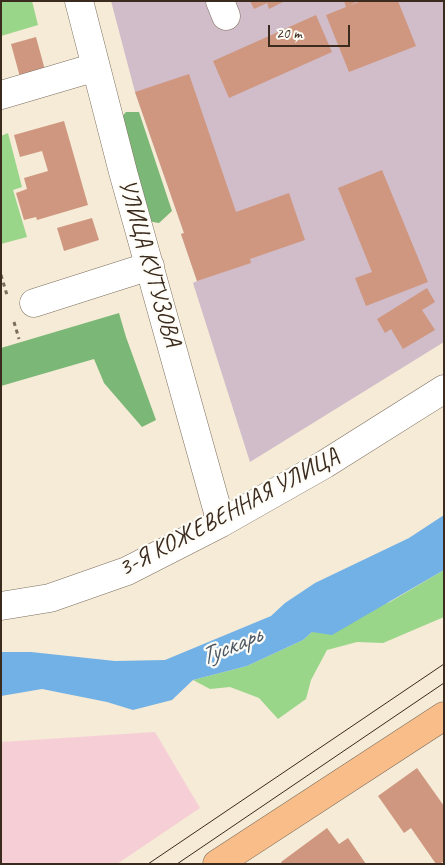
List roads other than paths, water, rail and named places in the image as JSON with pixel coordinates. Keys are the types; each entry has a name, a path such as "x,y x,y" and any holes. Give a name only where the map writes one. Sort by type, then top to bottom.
{"main road":[{"path":"217,864 444,716"}],"street":[{"name":"УЛИЦА КУТУЗОВА","path":"79,1 221,523"},
{"path":"1,96 96,68"},
{"path":"34,303 150,266"},
{"name":"3-Я КОЖЕВЕННАЯ УЛИЦА","path":"1,606 50,598 127,571 221,523 325,464 444,389"}],"water":[{"name":"Тускарь","path":"444,515 444,570 332,635 312,632 303,640 247,666 193,680 172,700 133,710 107,702 42,689 1,696 1,652 31,652 115,661 165,660 271,616 285,603 315,583 409,538"}],"tram line":[{"path":"148,864 444,664"},
{"path":"177,864 444,683"}]}
